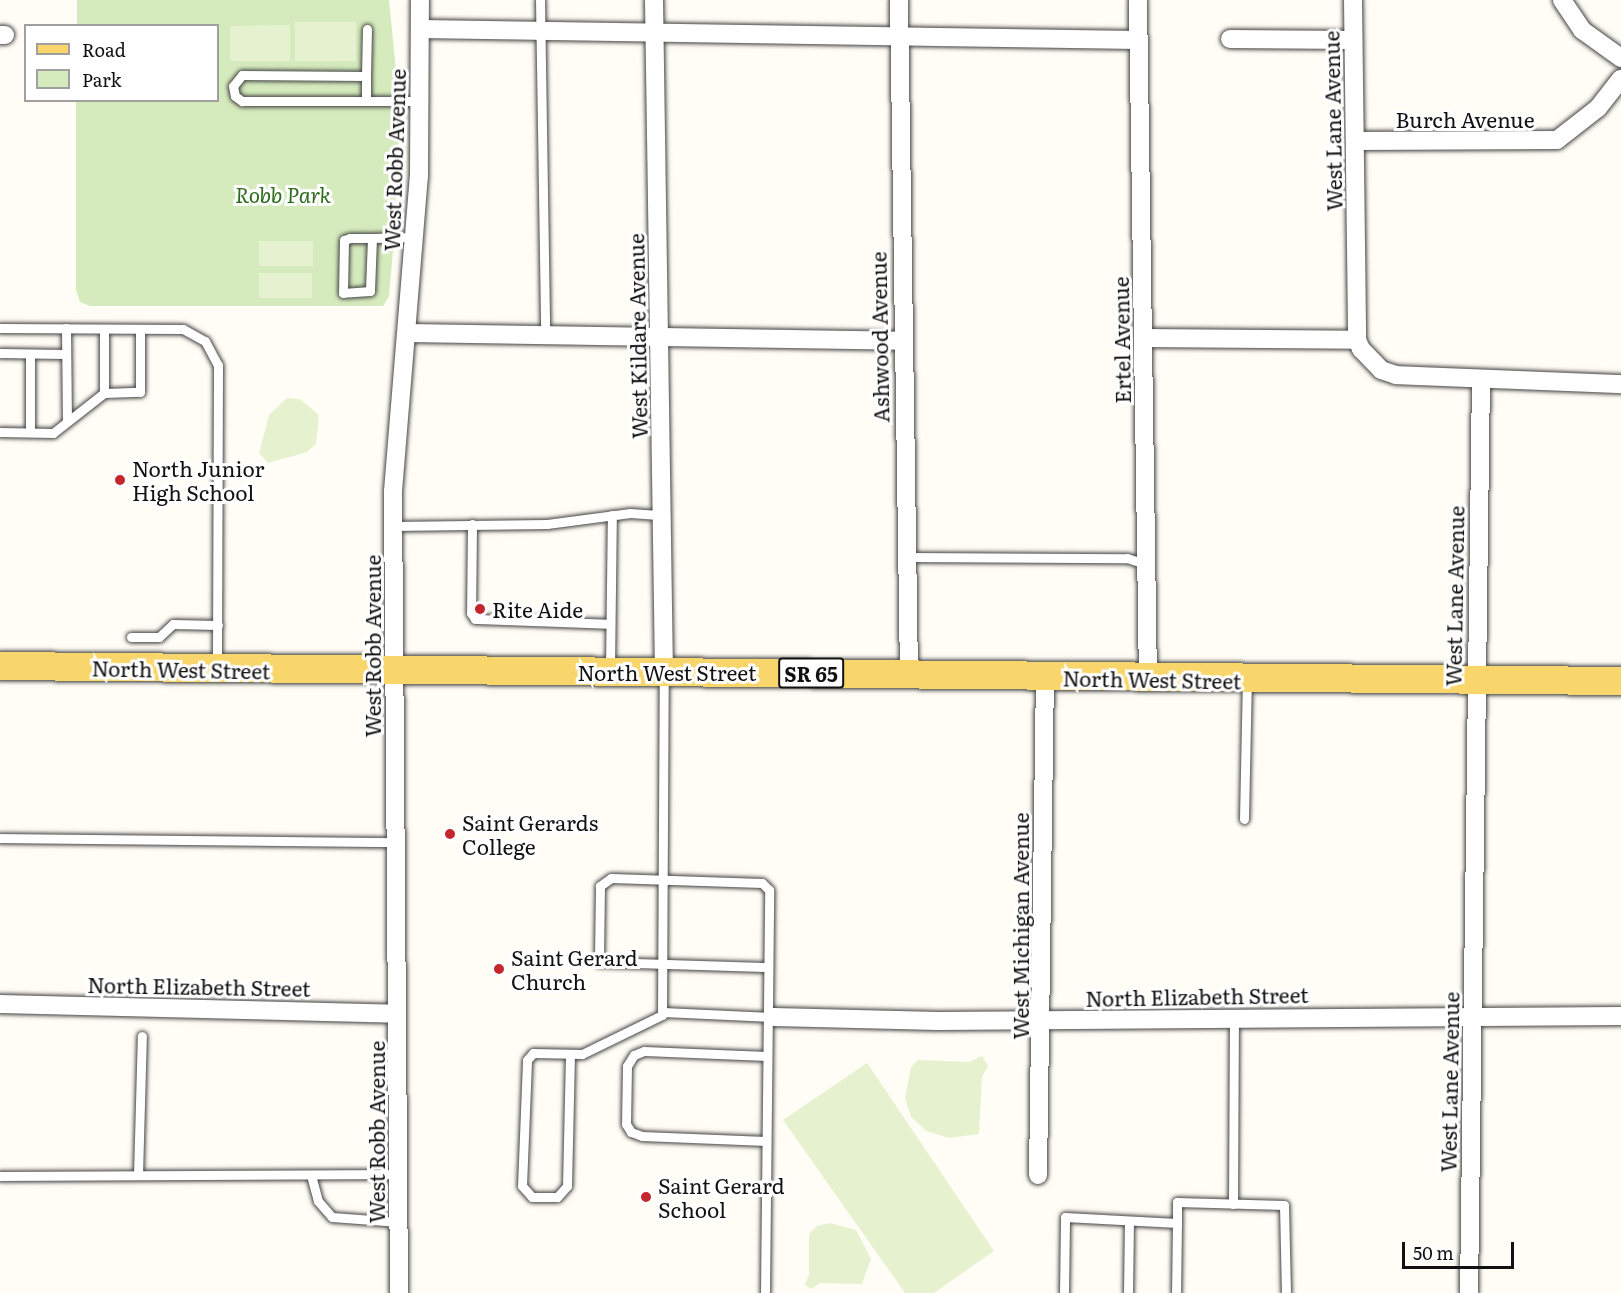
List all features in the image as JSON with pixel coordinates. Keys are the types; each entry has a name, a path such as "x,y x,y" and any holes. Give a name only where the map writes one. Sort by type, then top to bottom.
{"main road":[{"name":"North West Street","path":"0,666 394,673 664,671 909,673 1148,680 1621,681"}],"street":[{"name":"West Robb Avenue","path":"399,1293 394,464 408,333 415,237 420,101 420,0"},
{"name":"West Kildare Avenue","path":"654,0 664,671"},
{"name":"Ashwood Avenue","path":"899,0 901,341 909,673"},
{"name":"Ertel Avenue","path":"1138,0 1148,680"},
{"name":"West Lane Avenue","path":"1353,0 1357,340"},
{"path":"1562,0 1582,30 1621,58"},
{"path":"420,29 1138,40"},
{"path":"1230,39 1353,40"},
{"name":"Burch Avenue","path":"1356,141 1557,140 1598,108 1621,79"},
{"path":"408,333 659,335 901,341"},
{"path":"1143,338 1357,340 1369,361 1396,375 1621,384"},
{"name":"West Lane Avenue","path":"1469,1293 1475,681 1481,380"},
{"name":"West Michigan Avenue","path":"1038,1175 1043,1021 1045,677"},
{"name":"North Elizabeth Street","path":"0,1004 397,1014"},
{"name":"North Elizabeth Street","path":"771,1017 1043,1021 1234,1017 1621,1016"}],"lane":[{"path":"540,0 545,334"},
{"path":"366,101 367,29"},
{"path":"366,76 242,75 234,81 233,90 242,101 420,101"},
{"path":"372,238 370,291 343,293 343,242 347,238 415,237"},
{"path":"0,328 183,329 205,341 218,365 217,670"},
{"path":"66,328 67,421"},
{"path":"104,329 104,393"},
{"path":"0,432 53,433 104,393 140,392 140,329"},
{"path":"0,353 65,354"},
{"path":"30,354 30,432"},
{"path":"393,526 547,524 612,515 662,514"},
{"path":"609,672 612,515"},
{"path":"472,524 471,613 475,619 610,624"},
{"path":"906,557 1127,558 1146,564"},
{"path":"131,637 159,637 173,624 218,625"},
{"path":"663,1012 664,671"},
{"path":"1244,819 1247,680"},
{"path":"0,838 396,842"},
{"path":"765,1293 767,1056 771,1017 768,967 769,890 762,883 611,878 600,886 599,962 768,967"},
{"path":"570,1054 567,1186 557,1197 532,1197 522,1186 524,1072 533,1053 582,1054 663,1012 771,1017"},
{"path":"1233,1204 1234,1017"},
{"path":"138,1176 142,1036"},
{"path":"766,1141 642,1136 631,1132 626,1124 627,1066 634,1055 644,1051 767,1056"},
{"path":"311,1174 318,1201 332,1217 399,1222"},
{"path":"0,1176 398,1174"},
{"path":"1176,1293 1177,1202 1284,1205 1286,1293"},
{"path":"1064,1293 1065,1217 1177,1223"},
{"path":"1128,1293 1130,1222"}],"green space":[{"name":"Robb Park","path":"77,0 389,0 400,111 393,251 389,296 383,306 90,306 80,302 76,290 76,102 219,102 219,24 77,24"},
{"path":"295,22 356,22 356,61 295,61"},
{"path":"290,25 290,61 230,61 230,26"},
{"path":"259,241 313,241 313,266 259,266"},
{"path":"259,273 312,273 312,298 259,298"},
{"path":"287,398 300,399 319,415 316,444 307,452 268,463 259,453 269,415"},
{"path":"982,1056 988,1066 982,1077 979,1134 949,1138 926,1131 911,1117 905,1098 911,1067 918,1060 969,1062"},
{"path":"867,1063 994,1251 934,1293 905,1293 783,1120"},
{"path":"830,1223 856,1230 865,1247 871,1259 862,1284 820,1283 811,1289 805,1285 809,1274 809,1234 817,1226"}],"place":[{"name":"North Junior High School","path":"120,480"},
{"name":"Rite Aide","path":"480,609"},
{"name":"Saint Gerards College","path":"450,834"},
{"name":"Saint Gerard Church","path":"499,969"},
{"name":"Saint Gerard School","path":"646,1197"}]}
